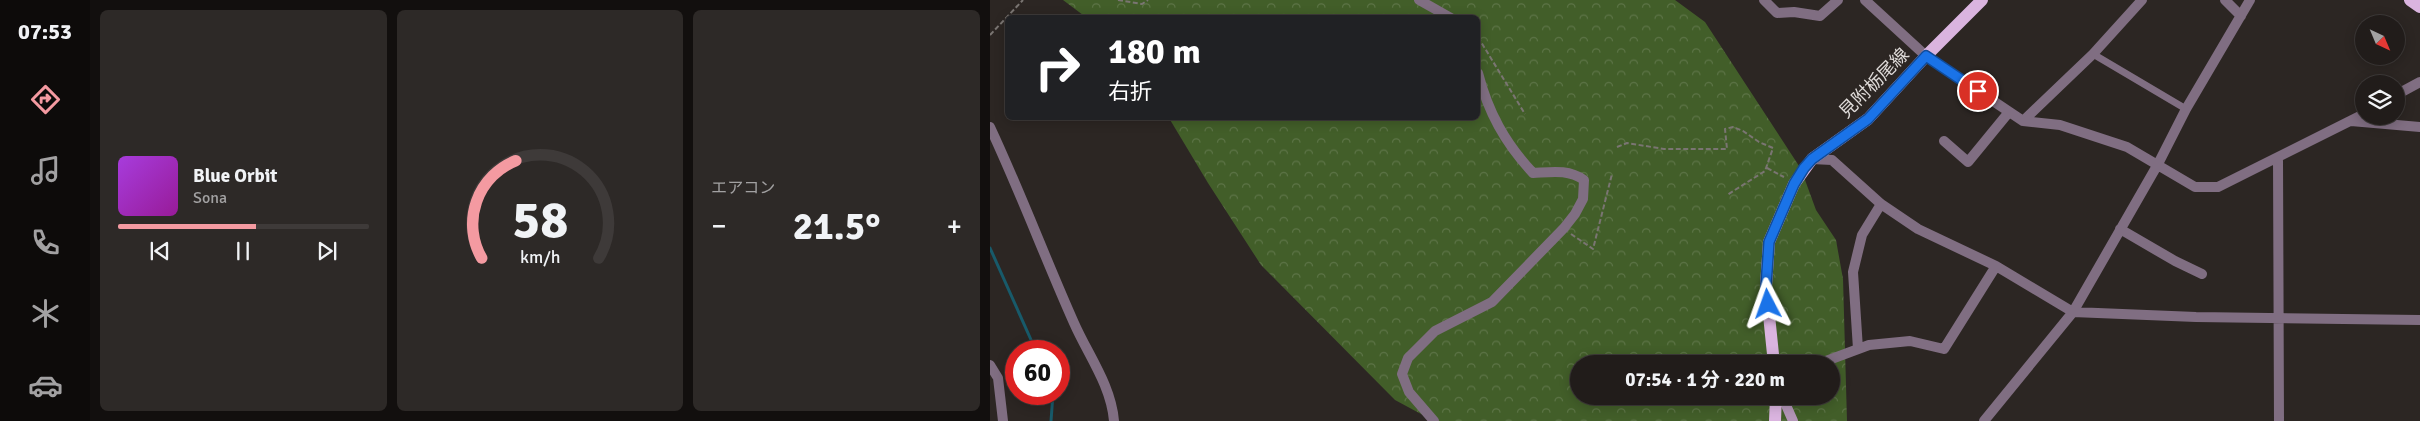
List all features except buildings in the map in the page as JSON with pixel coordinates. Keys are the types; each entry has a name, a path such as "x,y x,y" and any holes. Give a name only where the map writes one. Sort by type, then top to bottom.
{"main road":[{"name":"見附栃尾線","path":"1773,355 1766,286 1769,242 1794,184 1812,159 1868,119 1926,56 1982,0"},
{"path":"2410,0 2420,7"},
{"path":"1775,421 1776,405"}],"street":[{"path":"1419,0 1446,15"},
{"path":"1764,0 1777,13 1794,12 1820,16 1838,0"},
{"path":"1865,0 1926,56 2023,121 2060,125 2127,147 2195,186 2218,187 2355,119"},
{"path":"2023,121 2093,54 2142,0"},
{"path":"2226,0 2241,16"},
{"path":"1984,421 2073,312 2158,164 2186,109 2250,0"},
{"path":"1434,421 1409,392 1402,374 1408,358 1435,330 1492,302 1564,228 1575,214 1583,199 1584,180 1574,173 1561,171 1533,173 1512,151 1483,96 1480,82"},
{"path":"2405,90 2420,82"},
{"path":"1944,142 1968,162 2009,112"},
{"path":"2351,121 2420,127"},
{"path":"991,130 1075,326 1103,379 1114,421"},
{"path":"2278,158 2279,421"},
{"path":"1812,159 1832,160 1880,204 1918,229 1996,266 2073,312 2196,317 2420,320"},
{"path":"1858,349 1853,272 1862,235 1880,204"},
{"path":"2120,229 2175,262 2202,274"},
{"path":"1840,356 1869,345 1910,341 1944,349 1996,266"},
{"path":"990,365 998,378 1003,421"},
{"path":"1786,405 1793,421"}],"lane":[{"path":"2093,54 2186,109"}],"path":[{"path":"1009,15 1023,0"},
{"path":"1118,0 1142,4 1148,0"},
{"path":"990,35 1005,19"},
{"path":"1480,40 1525,114"},
{"path":"1617,147 1627,143 1664,149 1727,149 1725,129 1733,127 1773,148 1765,171 1727,195"},
{"path":"1767,168 1794,184"},
{"path":"1564,228 1588,247 1594,249 1612,174"}],"green space":[{"path":"1063,0 1675,0 1705,22 1801,169 1816,210 1836,240 1843,279 1847,421 1434,421 1395,400 1261,265 1170,120 1480,120 1480,15 1083,15"}],"waterway":[{"path":"990,248 1031,340"},
{"path":"1051,421 1052,405"}],"route":[{"path":"1768,304 1766,286 1769,242 1794,184 1812,159 1868,119 1926,56 1978,91"}]}
